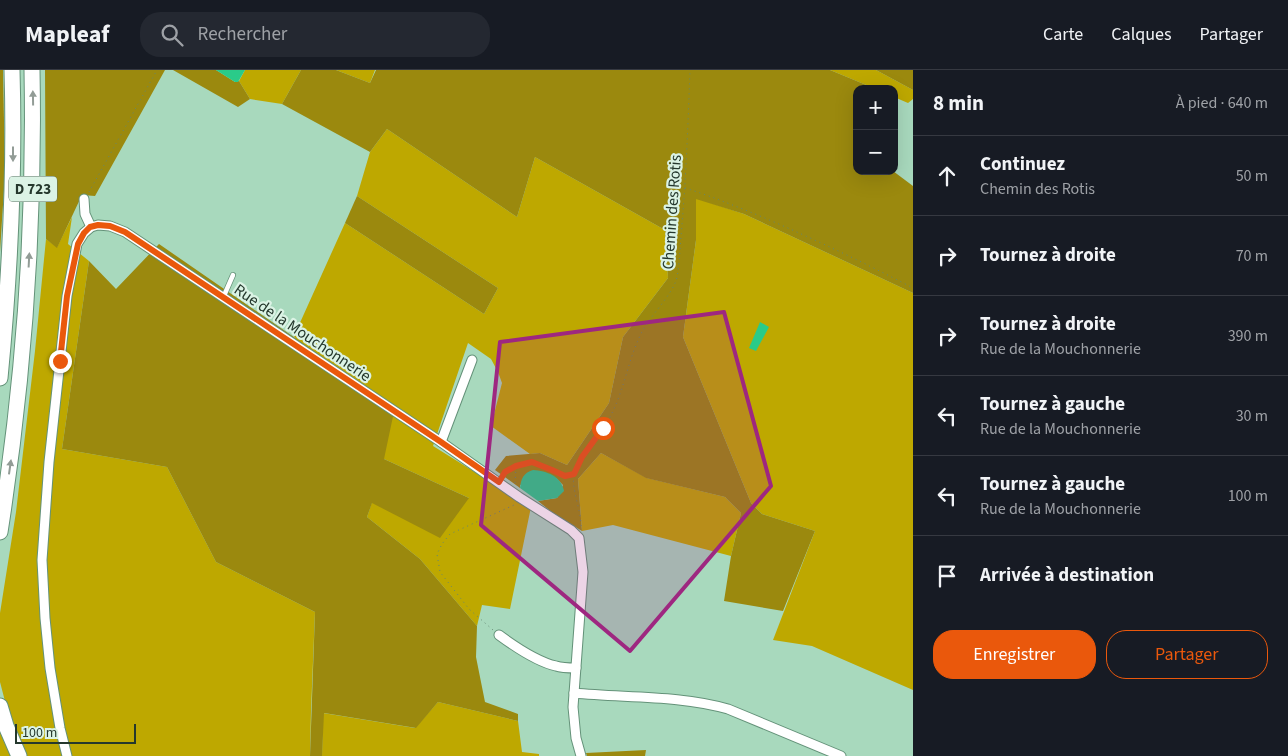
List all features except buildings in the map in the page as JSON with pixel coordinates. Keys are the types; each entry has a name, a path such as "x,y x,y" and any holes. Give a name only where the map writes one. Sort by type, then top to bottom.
{"highway":[{"name":"D 723","path":"0,378 11,236 13,161 12,70"},
{"name":"D 723","path":"0,532 17,412 26,309 33,189 32,70"},
{"path":"0,706 19,756"}],"street":[{"path":"67,756 60,728 50,668 42,560 67,296 78,244 90,227 85,214 84,199"},
{"name":"Rue de la Mouchonnerie","path":"90,227 98,225 110,226 125,232 441,442 571,530 579,538"},
{"path":"441,442 472,360"},
{"path":"579,538 583,572 573,707 580,756"},
{"path":"499,636 513,646 544,662 558,667 576,668"},
{"path":"574,693 709,704 728,709 841,756"}],"lane":[{"path":"223,298 233,275"}],"path":[{"path":"84,199 156,70"},
{"name":"Chemin des Rotis","path":"574,474 582,457 612,413 622,391 639,338 677,279 685,188 690,70"},
{"path":"685,188 712,196 862,261 913,288"},
{"path":"499,482 505,472 516,466 532,462 565,476 574,474 574,487 580,518 579,538"},
{"path":"499,636 469,609 440,572 437,554 450,534 513,506 517,495 516,466"}],"highlighted area":[{"path":"724,312 771,486 630,651 481,525 500,342"}],"shaded area":[{"path":"0,70 3,70 5,173 0,252"},
{"path":"45,70 165,70 95,196 82,195 57,248 46,239"},
{"path":"173,70 216,70 235,82 239,81 250,99 238,107"},
{"path":"216,70 245,70 238,82 235,82"},
{"path":"245,70 301,70 282,104 250,99 239,81"},
{"path":"301,70 336,70 370,83 376,70 830,70 866,85 853,85 853,175 898,175 913,186 913,293 744,214 696,199 696,240 683,337 751,503 762,514 815,531 783,611 724,601 731,556 741,513 725,497 646,478 601,453 578,479 582,531 538,501 557,498 563,485 556,478 520,485 520,488 495,470 506,456 540,453 567,465 609,403 623,337 668,278 665,230 535,157 517,217 387,129 370,152 282,104"},
{"path":"336,70 375,70 370,83"},
{"path":"830,70 876,70 913,90 913,99 908,103 898,99 898,85 866,85"},
{"path":"876,70 913,70 913,90"},
{"path":"387,129 517,217 535,157 665,230 668,278 623,337 609,403 567,465 540,453 530,454 491,426 502,383 491,359 468,343 433,446 531,507 510,609 482,605 477,626 420,559 367,517 372,502 469,498 384,459 294,336 345,223 484,314 498,288 357,196 370,152"},
{"path":"357,196 498,288 484,314 345,223"},
{"path":"696,198 744,214 913,293 913,690 812,646 773,640 815,531 762,514 751,503 683,337 696,240"},
{"path":"72,217 68,244 89,261 62,449 167,467 216,562 315,612 310,756 0,756 0,707 6,705 0,682 0,613 16,512 46,239 57,247"},
{"path":"159,244 395,407 384,459 469,498 440,538 372,503 367,517 420,559 477,626 476,657 485,702 518,714 518,721 438,702 416,728 324,713 322,756 310,756 315,612 216,562 167,467 62,449 89,261 116,289"},
{"path":"760,322 769,327 756,351 749,348"},
{"path":"601,453 647,478 725,497 741,513 731,556 613,525 582,531 578,479"},
{"path":"533,470 553,475 560,482 564,491 557,498 538,501 520,488 523,477"},
{"path":"438,702 518,721 522,752 539,754 539,756 322,756 323,713 415,728"},
{"path":"646,750 645,756 587,756 586,753"}],"route":[{"path":"60,361 67,296 78,244 90,227 98,225 110,226 125,232 499,482 505,472 516,466 532,462 565,476 574,474 582,457 603,428"}]}
